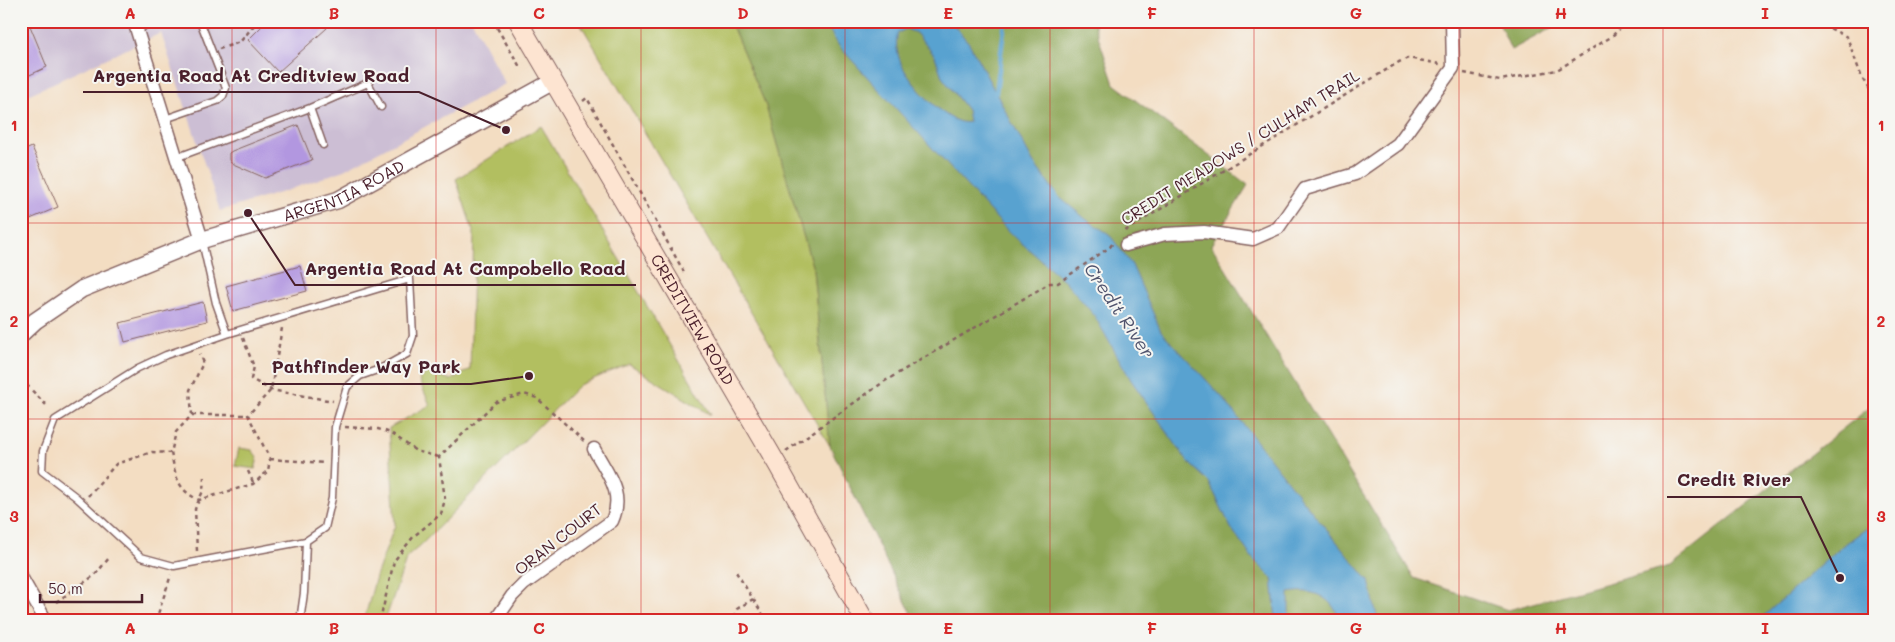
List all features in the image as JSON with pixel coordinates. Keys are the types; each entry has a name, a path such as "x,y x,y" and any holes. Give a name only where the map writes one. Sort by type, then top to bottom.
{"main road":[{"name":"CREDITVIEW ROAD","path":"518,21 776,464 865,621"}],"street":[{"path":"1126,245 1165,234 1204,232 1253,239 1278,228 1305,189 1355,174 1398,144 1453,68 1452,21"},
{"path":"136,26 178,157 202,240"},
{"name":"ARGENTIA ROAD","path":"21,334 36,321 82,289 202,240 338,200 552,82"},
{"name":"ORAN COURT","path":"495,621 512,596 524,584 612,520 618,507 618,494 594,450"},
{"path":"21,577 46,621"}],"lane":[{"path":"136,26 150,21"},
{"path":"165,119 203,107 224,96 226,88 200,21"},
{"path":"178,157 310,108 368,83 381,107"},
{"path":"310,108 324,145"},
{"path":"202,240 216,303 227,334"},
{"path":"410,279 413,336 406,354 380,369 360,376 347,387 335,427 332,498 326,528 306,541 174,566 141,557 82,503 42,471 43,451 55,420 138,368 166,355 240,330 410,279"},
{"path":"300,621 304,593 306,541"}],"path":[{"path":"493,21 520,68"},
{"name":"CREDIT MEADOWS / CULHAM TRAIL","path":"785,452 885,381 1050,283 1058,282 1110,247 1117,236 1399,62 1408,58 1431,61 1500,80 1557,70 1612,37 1628,21"},
{"path":"1816,21 1846,37 1862,78 1874,98"},
{"path":"212,51 240,42 256,24"},
{"path":"248,415 270,459 268,472 254,484 199,500 188,494 178,482 171,453 176,432 192,415 248,415 271,390 284,316"},
{"path":"240,330 254,367 251,379 271,390 342,402"},
{"path":"192,415 190,390 203,363 196,345"},
{"path":"21,379 48,406"},
{"path":"439,457 496,402 524,394 537,398 594,450"},
{"path":"335,427 378,429 391,433 416,451 439,457"},
{"path":"82,503 116,464 152,452 171,453"},
{"path":"380,621 394,561 414,536 441,514 445,499 439,457"},
{"path":"270,459 334,464"},
{"path":"248,470 254,484"},
{"path":"197,562 194,509 199,500 204,477"},
{"path":"56,602 95,575 109,558"},
{"path":"159,621 158,614 174,566"},
{"path":"736,572 766,621"},
{"path":"727,621 733,618 737,609 753,599"}],"shaded area":[{"path":"21,21 472,21 505,84 344,170 286,191 220,211 161,33 21,98"}],"green space":[{"path":"579,21 730,21 765,103 813,269 830,446"},
{"path":"730,21 1093,21 1114,84 1248,185 1211,245 1414,578 1508,610 1670,566 1874,404 1874,621 915,621 830,446 813,269 765,103"},
{"path":"1498,21 1560,21 1561,23 1511,50"},
{"path":"541,126 711,415 629,364 579,385 407,557 385,621 364,621 376,576 395,525 389,428 430,405 419,380 428,372 451,380 470,369 474,234 456,179"},
{"path":"239,448 252,450 258,458 255,469 235,466"}],"water":[{"name":"Credit River","path":"824,21 950,21 969,43 1033,162 1059,197 1087,220 1109,234 1132,265 1161,331 1222,397 1369,581 1378,621 1340,621 1337,613 1327,600 1314,593 1298,592 1289,593 1289,621 1276,621 1272,578 1253,559 1231,528 1209,482 1188,462 1131,380 1094,315 1065,281 1009,232 839,46","holes":["906,29 916,33 935,56 942,77 967,110 969,122 961,122 941,111 920,91 905,71 898,52 898,33"]},
{"path":"1874,523 1874,609 1863,621 1758,621 1841,547"}],"building":[{"path":"21,21 28,21 47,67 21,79"},
{"path":"267,21 320,21 327,28 278,72 248,40"},
{"path":"298,125 312,160 265,178 231,163 229,160 229,153 232,151"},
{"path":"32,147 58,207 21,223 21,152"},
{"path":"300,266 307,291 233,311 226,286"},
{"path":"203,302 207,321 125,342 120,323"}],"waterway":[{"path":"996,93 1005,21"}],"place":[{"name":"Argentia Road At Creditview Road","path":"506,130"},
{"name":"Argentia Road At Campobello Road","path":"248,213"},
{"name":"Pathfinder Way Park","path":"529,376"},
{"name":"Credit River","path":"1840,578"}]}
